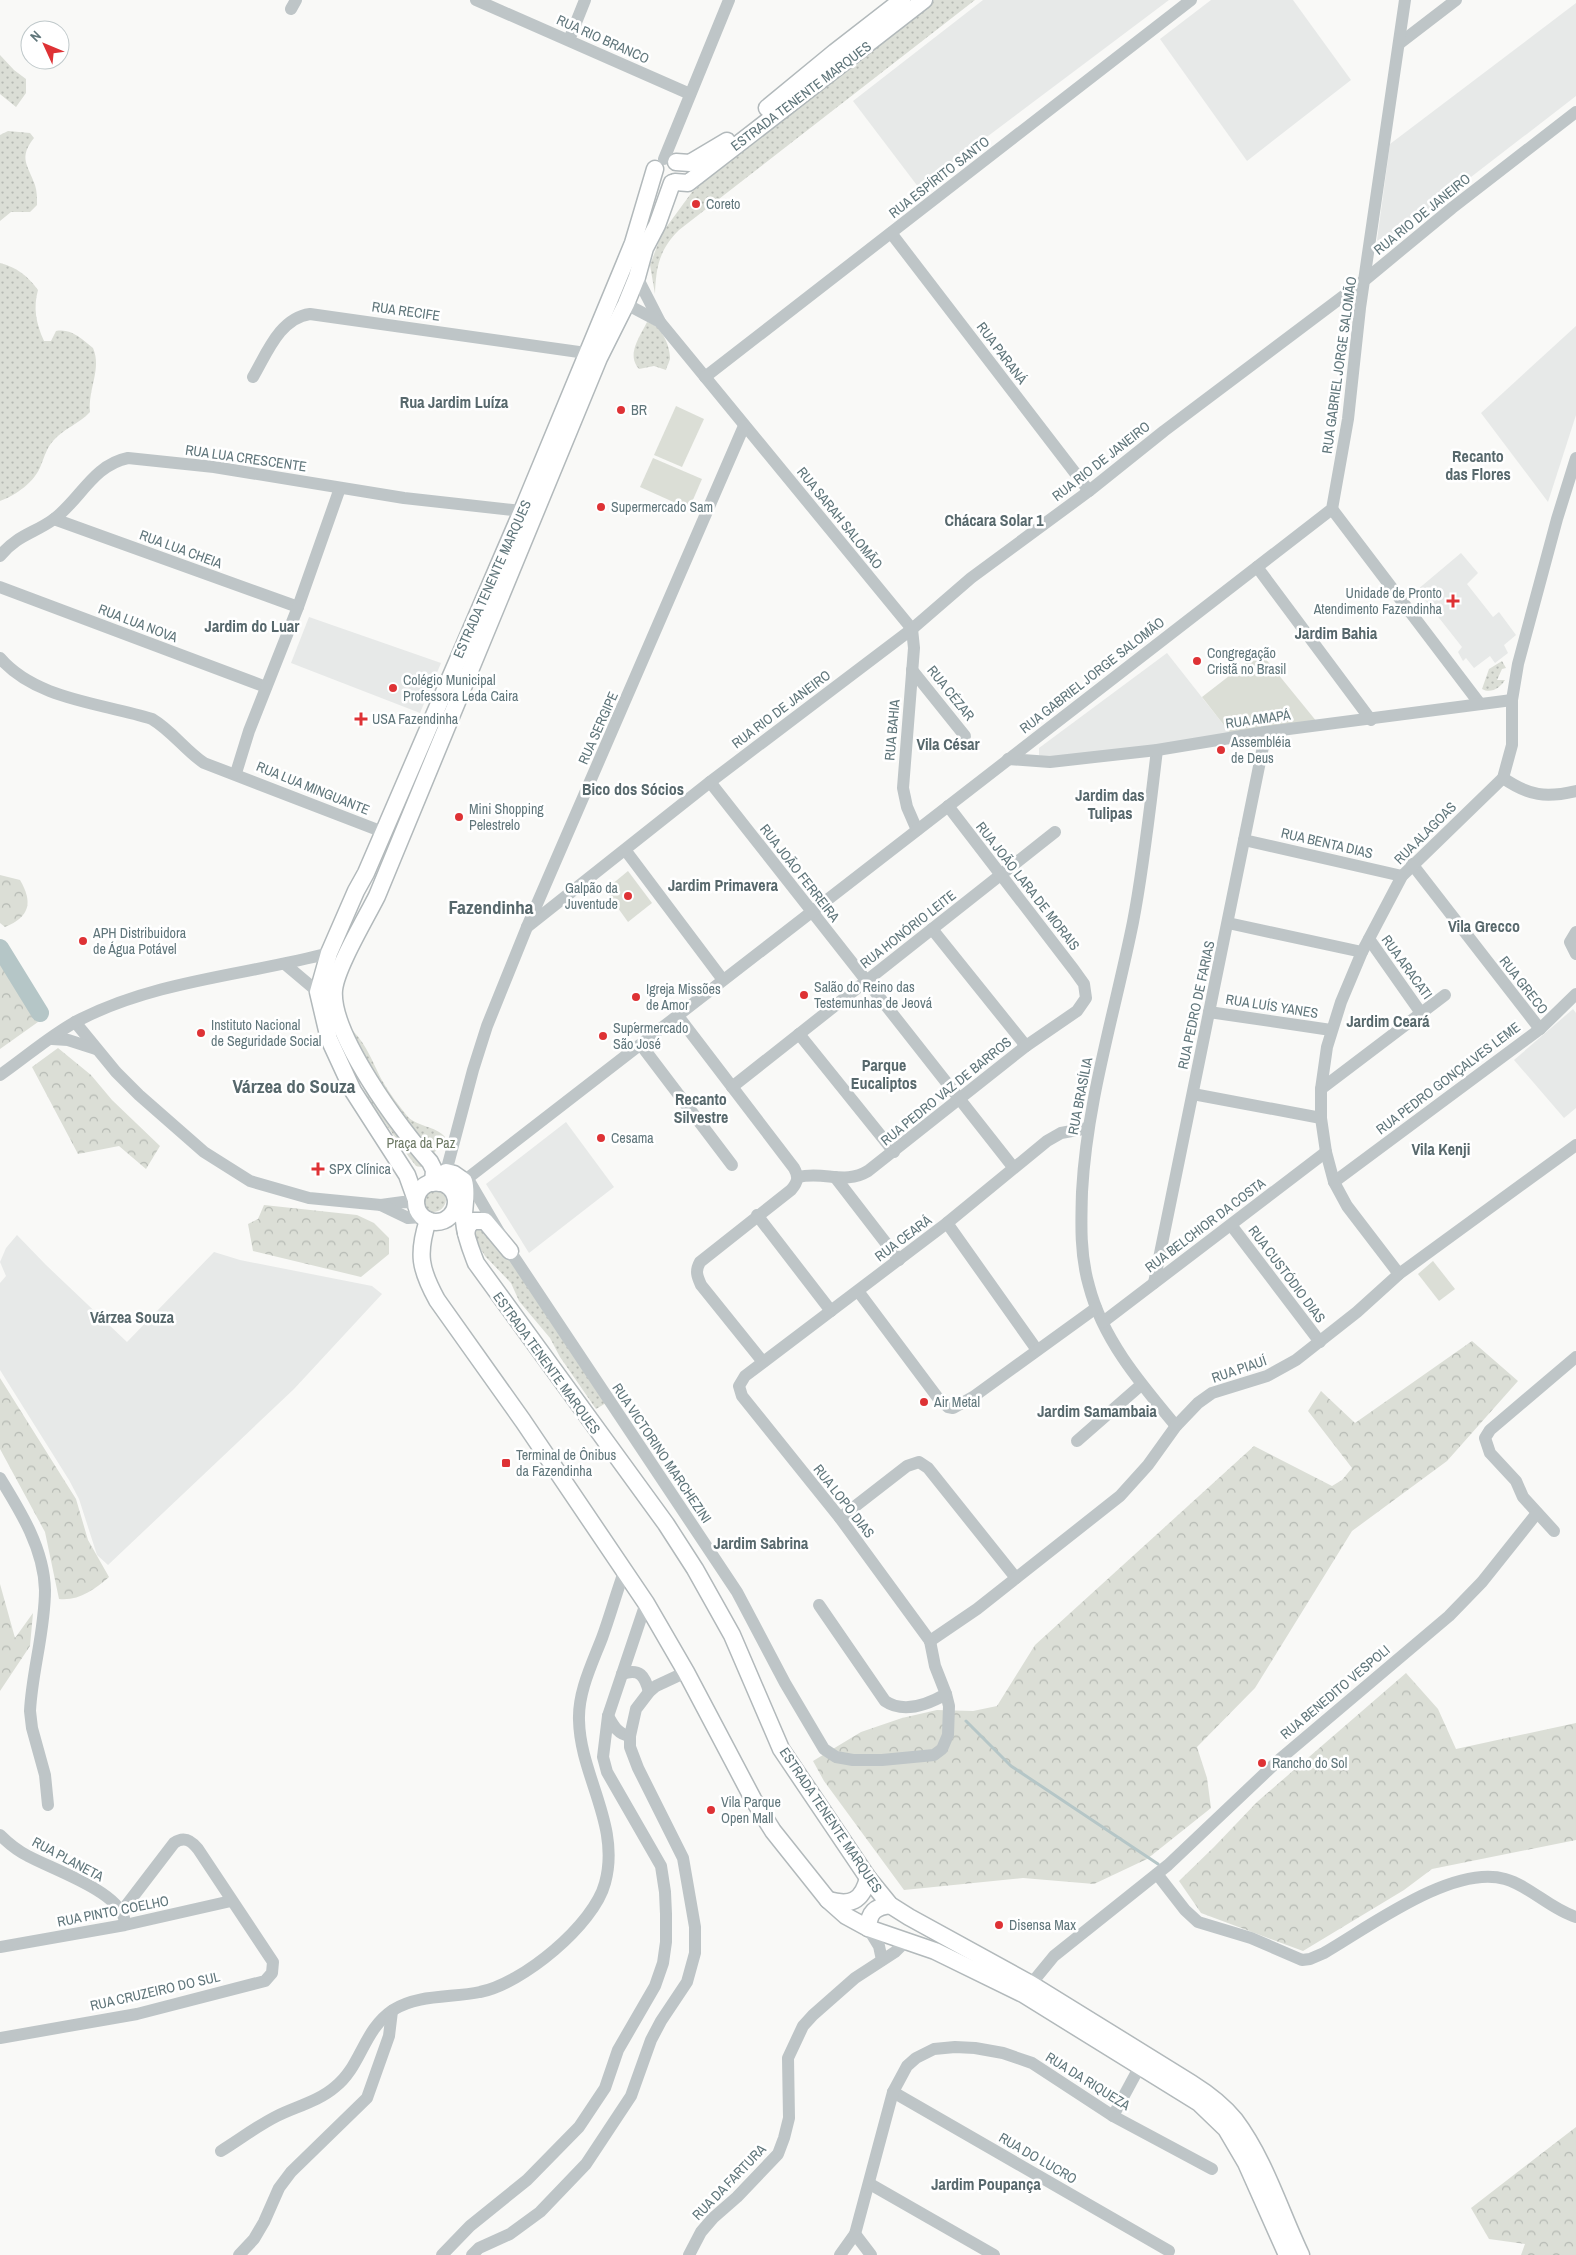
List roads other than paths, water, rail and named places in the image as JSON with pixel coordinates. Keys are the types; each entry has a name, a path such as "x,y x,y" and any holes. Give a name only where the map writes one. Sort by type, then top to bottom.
{"main road":[{"name":"ESTRADA TENENTE MARQUES","path":"421,1210 406,1176 346,1077 329,1039 318,992 329,953 522,512 586,353 667,163 690,163 728,140 902,0"},
{"name":"ESTRADA TENENTE MARQUES","path":"924,0 688,183 673,182 657,225 645,248 637,277 626,304 599,358 381,888 344,959 334,990 338,1013 356,1056 376,1093 430,1162 439,1179 453,1193 459,1205 476,1263 666,1524 695,1568 732,1635 781,1749 868,1878 890,1905 1031,1984 1191,2083 1226,2111 1235,2120 1257,2157 1301,2255"},
{"path":"667,163 680,174 673,182 661,182 656,177 667,163"},
{"path":"624,265 624,273 615,295 626,304"},
{"path":"466,1180 454,1174 439,1179 420,1190 420,1252 426,1279 437,1300 523,1421 646,1602 686,1672 753,1799 773,1830 828,1900 846,1916 868,1928 944,1955 1024,1994 1199,2103 1226,2129 1246,2163 1287,2255"},
{"name":"ESTRADA TENENTE MARQUES","path":"459,1205 466,1180"},
{"path":"421,1210 440,1222 446,1219 459,1205"},
{"path":"466,1233 471,1222 482,1220 489,1224 510,1251"},
{"path":"828,1900 848,1904 855,1900 866,1888 868,1878"},
{"path":"868,1928 868,1916 871,1912 878,1907 890,1905"},
{"path":"906,1941 909,1932 909,1917"}],"street":[{"name":"RUA RIO BRANCO","path":"476,0 690,94"},
{"path":"568,40 585,0"},
{"path":"667,163 675,130 728,0"},
{"name":"RUA ESPÍRITO SANTO","path":"705,377 1191,0"},
{"name":"RUA GABRIEL JORGE SALOMÃO","path":"466,1180 1332,509 1348,419 1360,308 1366,279 1405,0"},
{"path":"1400,43 1456,0"},
{"name":"RUA RIO DE JANEIRO","path":"527,927 710,782 912,629 971,578 1089,491 1164,431 1366,279 1452,208 1576,112"},
{"name":"RUA PARANÁ","path":"891,233 1089,491"},
{"path":"637,277 660,322 744,426"},
{"path":"626,304 660,322"},
{"name":"RUA RECIFE","path":"253,378 286,325 294,318 310,314 586,353"},
{"name":"RUA SERGIPE","path":"439,1179 487,1026 527,927 744,426"},
{"name":"RUA SARAH SALOMÃO","path":"744,426 912,629"},
{"name":"RUA LUA CRESCENTE","path":"0,556 16,540 54,519 103,469 118,460 128,458 214,467 404,498 522,512"},
{"path":"1576,458 1557,519 1518,664 1512,700 1512,745 1503,778 1521,790 1542,795 1558,795 1576,791"},
{"name":"RUA LUA MINGUANTE","path":"340,488 236,773 383,832"},
{"path":"1332,509 1480,704"},
{"name":"RUA LUA CHEIA","path":"54,519 298,607"},
{"path":"1257,567 1371,720"},
{"name":"RUA LUA NOVA","path":"0,587 266,687"},
{"name":"RUA BAHIA","path":"912,629 914,648 903,788 906,807 917,830"},
{"path":"0,658 15,674 39,688 152,719 160,724 192,755 204,762 236,773"},
{"name":"RUA CÉZAR","path":"912,670 965,736"},
{"name":"RUA AMAPÁ","path":"1008,759 1050,762 1157,750 1266,732 1371,720 1512,700"},
{"name":"RUA PEDRO DE FARIAS","path":"1154,1283 1266,732"},
{"name":"RUA BRASÍLIA","path":"1157,750 1132,923 1088,1128 1083,1170 1081,1245 1089,1286 1103,1322 1141,1385 1176,1426"},
{"name":"RUA ALAGOAS","path":"1399,1274 1347,1206 1334,1182 1326,1152 1321,1118 1321,1088 1331,1030 1362,952 1402,876 1412,864 1503,778"},
{"name":"RUA JOÃO FERREIRA","path":"710,782 1013,1167"},
{"name":"RUA JOÃO LARA DE MORAIS","path":"948,806 1084,984"},
{"name":"RUA HONÓRIO LEITE","path":"732,1087 1055,832"},
{"name":"RUA BENTA DIAS","path":"1244,840 1402,876"},
{"path":"626,850 724,980"},
{"name":"RUA GRECO","path":"1412,864 1540,1029"},
{"path":"1228,923 1362,952"},
{"path":"932,929 1026,1046"},
{"path":"1573,937 1576,954"},
{"name":"RUA ARACATI","path":"1368,939 1421,1013"},
{"path":"0,1075 75,1022 107,1007 147,993 286,965 329,953"},
{"path":"286,965 318,992"},
{"name":"RUA PEDRO VAZ DE BARROS","path":"798,1177 817,1174 849,1179 861,1176 894,1152 958,1098 1083,1005 1086,992 1084,984"},
{"name":"RUA PEDRO GONÇALVES LEME","path":"1334,1182 1540,1029 1576,994"},
{"path":"1321,1088 1445,995"},
{"name":"RUA LUÍS YANES","path":"1209,1012 1331,1030"},
{"path":"678,1016 794,1168 798,1177 791,1190 757,1215 700,1262 696,1268 701,1285 763,1362"},
{"path":"75,1022 92,1041 96,1049 140,1095 204,1152 250,1181 309,1198 381,1205 403,1202 421,1210"},
{"path":"800,1034 894,1152"},
{"path":"52,1038 68,1040 96,1049"},
{"path":"641,1044 732,1165"},
{"path":"1193,1094 1321,1118"},
{"name":"RUA CEARÁ","path":"740,1380 947,1223 1013,1167 1054,1136 1069,1130 1088,1128"},
{"name":"RUA PIAUÍ","path":"930,1641 977,1609 1120,1496 1148,1465 1176,1426 1198,1403 1212,1393 1267,1376 1296,1360 1320,1342 1399,1274 1576,1145"},
{"name":"RUA BELCHIOR DA COSTA","path":"1103,1322 1326,1152"},
{"path":"835,1177 899,1260"},
{"name":"RUA VICTORINO MARCHEZINI","path":"466,1180 510,1251 733,1585 784,1683 824,1749 836,1757 853,1760 882,1760 934,1755 942,1749 948,1735 950,1706 946,1694"},
{"path":"757,1215 831,1312"},
{"path":"947,1223 1037,1350"},
{"name":"RUA CUSTÓDIO DIAS","path":"1231,1226 1320,1342"},
{"path":"858,1291 943,1404 953,1408 960,1406 1096,1308"},
{"path":"1554,1531 1523,1497 1516,1481 1490,1453 1485,1438 1490,1430 1576,1357"},
{"name":"RUA LOPO DIAS","path":"740,1380 738,1386 742,1396 840,1518 930,1641"},
{"path":"1077,1441 1141,1385"},
{"path":"840,1518 907,1466 916,1462 924,1464 1016,1578"},
{"path":"0,1478 28,1526 43,1576 44,1604 30,1693 30,1711 32,1728 45,1775 48,1805"},
{"name":"RUA BENEDITO VESPOLI","path":"1031,1984 1054,1956 1157,1874 1280,1759 1449,1616 1482,1582 1537,1513"},
{"path":"221,2151 274,2117 335,2087 354,2063 370,2032 392,2011 411,2002 480,1992 501,1986 522,1974 556,1948 588,1916 598,1900 605,1883 608,1843 607,1826 580,1736 580,1705 589,1672 624,1572"},
{"path":"442,2255 470,2226 527,2180 579,2126 605,2088 618,2050 655,1986 663,1963 666,1942 666,1906 661,1866 607,1772 603,1757 608,1716 646,1602"},
{"path":"818,1605 885,1701 898,1708 908,1709 946,1694 936,1671 930,1641"},
{"path":"622,1674 639,1672 645,1677 649,1692"},
{"path":"472,2255 480,2248 510,2234 540,2212 586,2164 631,2096 651,2040 661,2021 688,1982 695,1953 695,1927 683,1858 638,1768 630,1747 630,1736 636,1708 656,1686 686,1672"},
{"path":"608,1716 617,1730 625,1736 630,1736"},
{"name":"RUA PLANETA","path":"0,1835 27,1856 79,1880 104,1896 122,1911"},
{"path":"125,1925 122,1911 129,1899 177,1841 184,1838 195,1845 231,1901"},
{"path":"1157,1874 1184,1910 1198,1922 1251,1938 1302,1960 1324,1953 1421,1897 1446,1885 1469,1879 1492,1876 1507,1880 1561,1912 1576,1917"},
{"name":"RUA PINTO COELHO","path":"0,1947 125,1925 231,1901"},
{"name":"RUA CRUZEIRO DO SUL","path":"0,2038 137,2014 264,1981 272,1974 273,1962 231,1901"},
{"path":"868,1928 879,1946 882,1960"},
{"name":"RUA DA FARTURA","path":"689,2255 701,2232 713,2218 737,2198 778,2154 788,2118 788,2058 803,2026 813,2014 842,1989 894,1952 906,1941"},
{"path":"239,2255 254,2239 279,2188 291,2172 367,2098 389,2036 392,2011"},
{"name":"RUA DA RIQUEZA","path":"840,2255 855,2234 870,2184 893,2092 907,2066 916,2058 934,2049 975,2048 1003,2053 1032,2063 1113,2116 1212,2169"},
{"path":"1113,2116 1140,2066"},
{"name":"RUA DO LUCRO","path":"893,2092 1169,2251"},
{"path":"870,2184 994,2255"},
{"path":"855,2234 871,2255"}],"waterway":[{"path":"0,948 40,1013"},
{"path":"966,1721 1011,1766 1158,1864"}],"place":[{"name":"Coreto","path":"696,204"},
{"name":"BR","path":"621,410"},
{"name":"Supermercado Sam","path":"601,507"},
{"name":"Unidade de Pronto Atendimento Fazendinha","path":"1453,601"},
{"name":"Congregação Cristã no Brasil","path":"1197,661"},
{"name":"Colégio Municipal Professora Leda Caira","path":"393,688"},
{"name":"USA Fazendinha","path":"361,719"},
{"name":"Assembléia de Deus","path":"1221,750"},
{"name":"Mini Shopping Pelestrelo","path":"459,817"},
{"name":"Galpão da Juventude","path":"628,896"},
{"name":"APH Distribuidora de Água Potável","path":"83,941"},
{"name":"Salão do Reino das Testemunhas de Jeová","path":"804,995"},
{"name":"Igreja Missões de Amor","path":"636,997"},
{"name":"Instituto Nacional de Seguridade Social","path":"201,1033"},
{"name":"Suṕermercado São José","path":"603,1036"},
{"name":"Cesama","path":"601,1138"},
{"name":"SPX Clínica","path":"318,1169"},
{"name":"Air Metal","path":"924,1402"},
{"name":"Terminal de Ônibus da Fazendinha","path":"506,1463"},
{"name":"Rancho do Sol","path":"1262,1763"},
{"name":"Vila Parque Open Mall","path":"711,1810"},
{"name":"Disensa Max","path":"999,1925"}],"district":[{"name":"Rua Jardim Luíza","path":"454,402"},
{"name":"Recanto das Flores","path":"1478,465"},
{"name":"Chácara Solar 1","path":"994,520"},
{"name":"Jardim do Luar","path":"252,626"},
{"name":"Jardim Bahia","path":"1336,633"},
{"name":"Vila César","path":"948,744"},
{"name":"Bico dos Sócios","path":"633,789"},
{"name":"Jardim das Tulipas","path":"1110,804"},
{"name":"Jardim Primavera","path":"723,885"},
{"name":"Fazendinha","path":"491,907"},
{"name":"Vila Grecco","path":"1484,926"},
{"name":"Jardim Ceará","path":"1388,1021"},
{"name":"Parque Eucaliptos","path":"884,1074"},
{"name":"Várzea do Souza","path":"294,1086"},
{"name":"Recanto Silvestre","path":"701,1108"},
{"name":"Vila Kenji","path":"1441,1149"},
{"name":"Várzea Souza","path":"132,1317"},
{"name":"Jardim Samambaia","path":"1097,1411"},
{"name":"Jardim Sabrina","path":"761,1543"},
{"name":"Jardim Poupança","path":"986,2184"}],"park label":[{"name":"Praça da Paz","path":"421,1143"}]}
